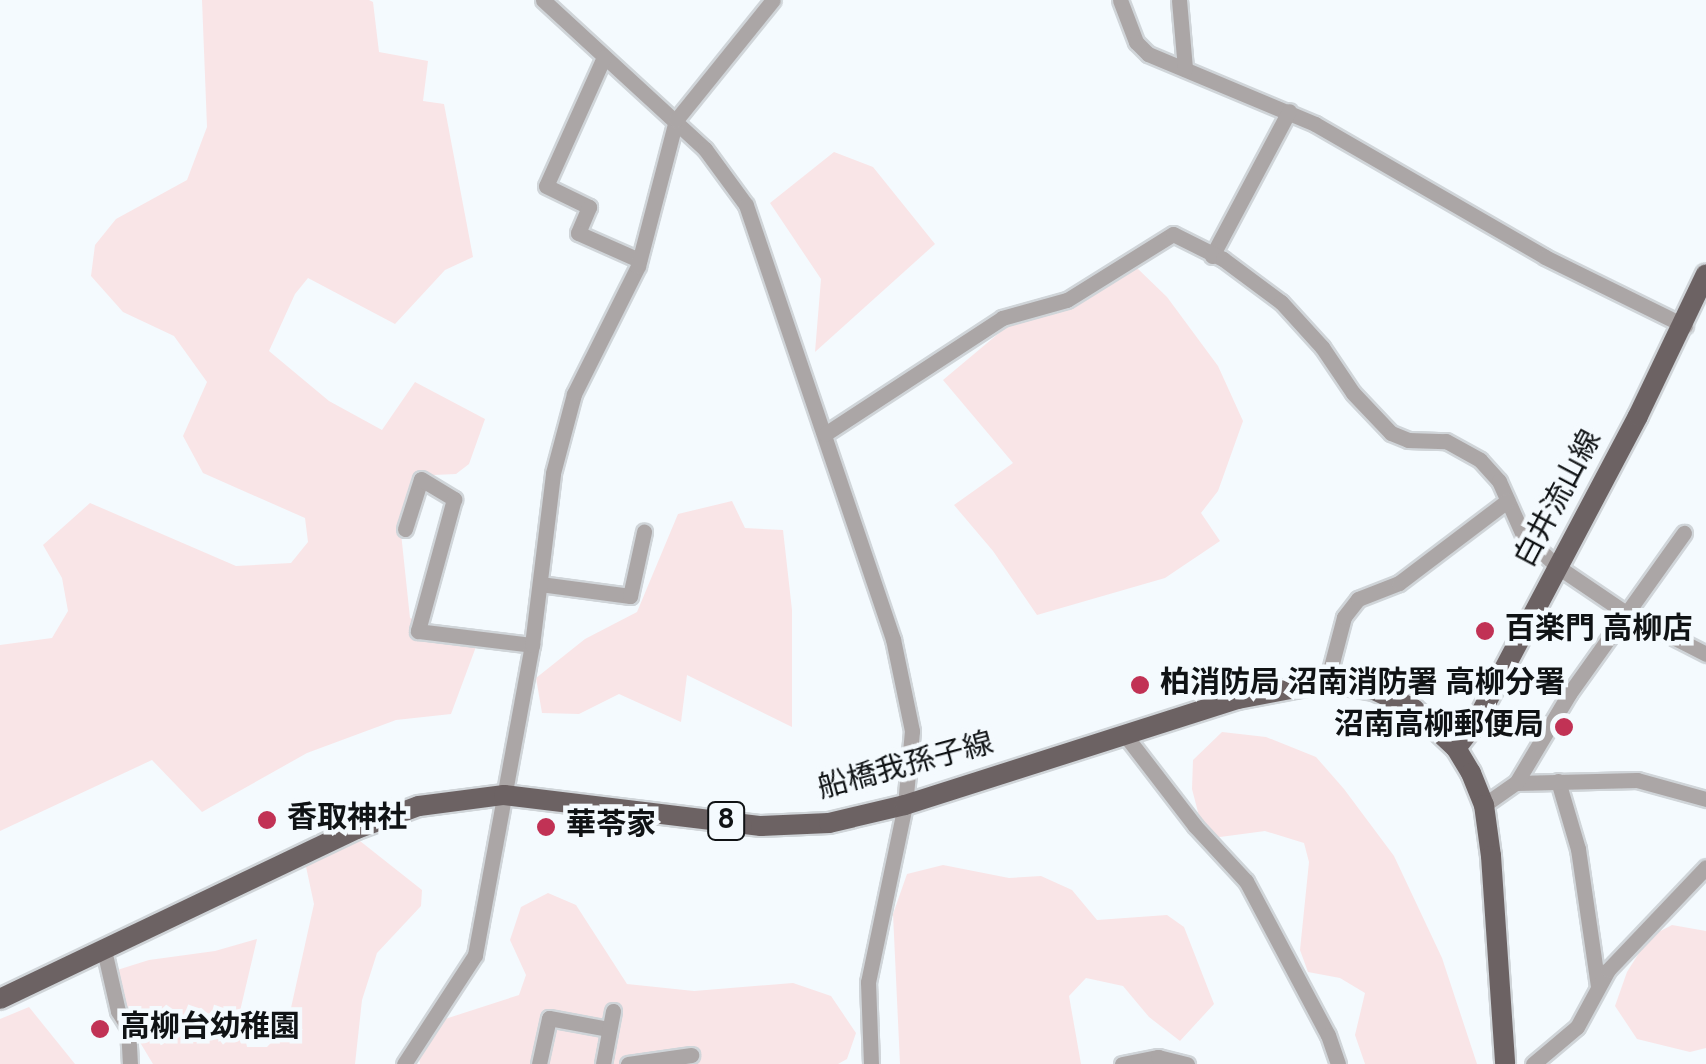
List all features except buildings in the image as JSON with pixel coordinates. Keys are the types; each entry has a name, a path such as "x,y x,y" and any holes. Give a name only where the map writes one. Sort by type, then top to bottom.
{"main road":[{"name":"白井流山線","path":"1456,748 1476,722 1685,326 1706,274"},
{"name":"船橋我孫子線","path":"0,999 386,817 443,800 504,795 761,826 829,824 905,805 1273,689 1327,682 1392,697 1414,709 1456,748 1484,806 1492,856 1504,1064"}],"street":[{"path":"543,0 706,149 746,205 892,638 910,710 905,805 868,982 867,1061"},
{"path":"404,1064 475,955 532,645 550,490 568,412 587,359 639,260 676,120 773,0"},
{"path":"1120,0 1136,42 1148,54 1289,111 1545,256 1685,326"},
{"path":"1180,0 1185,69"},
{"path":"604,56 546,186 589,207 578,233 639,260"},
{"path":"1212,256 1289,111"},
{"path":"825,434 1002,318 1067,300 1173,234 1244,272 1301,322 1353,393 1391,432 1463,448 1499,481 1523,535 1558,566 1626,612 1706,654"},
{"path":"404,529 421,479 454,498 418,631 532,645"},
{"path":"1327,682 1344,618 1358,600 1399,583 1506,502"},
{"path":"540,584 630,596 644,532"},
{"path":"1484,806 1516,782 1535,744 1684,533"},
{"path":"1125,734 1195,826 1246,881 1328,1035 1338,1064"},
{"path":"1516,782 1637,780 1706,799"},
{"path":"1558,781 1578,849 1598,986"},
{"path":"1533,1064 1577,1027 1608,970 1706,867"},
{"path":"104,950 118,1011 128,1027 130,1064"},
{"path":"602,1064 613,1011"},
{"path":"539,1064 549,1018 609,1029"},
{"path":"628,1064 669,1062 691,1055"},
{"path":"1122,1064 1158,1057 1187,1064"}],"shaded area":[{"path":"202,0 369,0 373,2 379,52 428,61 423,101 444,104 473,257 445,270 395,324 308,278 295,294 269,351 329,401 382,430 415,382 485,419 469,464 456,474 412,476 401,533 410,618 477,644 451,714 396,720 307,753 202,812 152,760 0,831 0,645 52,638 68,611 62,578 43,545 90,503 236,566 291,563 308,542 305,518 203,473 183,436 207,382 174,336 123,312 91,276 95,245 116,219 187,180 207,127"},
{"path":"834,152 873,167 935,244 815,352 821,279 770,203"},
{"path":"1137,268 1167,297 1218,366 1243,421 1218,491 1201,513 1220,541 1165,578 1037,615 993,551 954,505 1013,463 943,380 1011,323 1075,305"},
{"path":"732,501 745,528 783,530 792,610 792,727 687,675 681,722 619,694 579,714 542,713 536,678 585,639 637,612 678,514"},
{"path":"1222,732 1266,737 1316,757 1344,789 1394,856 1442,958 1477,1064 1365,1064 1355,1035 1365,993 1340,978 1308,972 1300,950 1309,862 1304,843 1265,831 1205,839 1192,789 1193,760"},
{"path":"360,841 422,890 421,906 377,953 362,1000 355,1064 153,1064 120,1009 114,971 149,960 215,951 257,939 240,1011 247,1047 267,1047 287,1026 314,904 305,862"},
{"path":"943,865 1009,878 1041,876 1072,890 1097,920 1167,915 1184,927 1214,1004 1180,1041 1149,1017 1123,986 1086,978 1069,996 1081,1064 900,1064 893,914 907,874"},
{"path":"548,893 576,905 627,984 694,991 793,983 831,996 856,1033 847,1059 838,1064 420,1064 418,1054 442,1020 519,995 526,975 510,940 521,907"},
{"path":"1672,925 1706,931 1706,1048 1690,1052 1637,1039 1615,1006 1627,972 1649,937"},
{"path":"29,1007 75,1064 0,1064 0,1019"}],"place":[{"name":"百楽門 高柳店","path":"1485,631"},
{"name":"柏消防局 沼南消防署 高柳分署","path":"1140,685"},
{"name":"沼南高柳郵便局","path":"1564,727"},
{"name":"香取神社","path":"267,820"},
{"name":"華苓家","path":"546,827"},
{"name":"高柳台幼稚園","path":"100,1029"}]}
